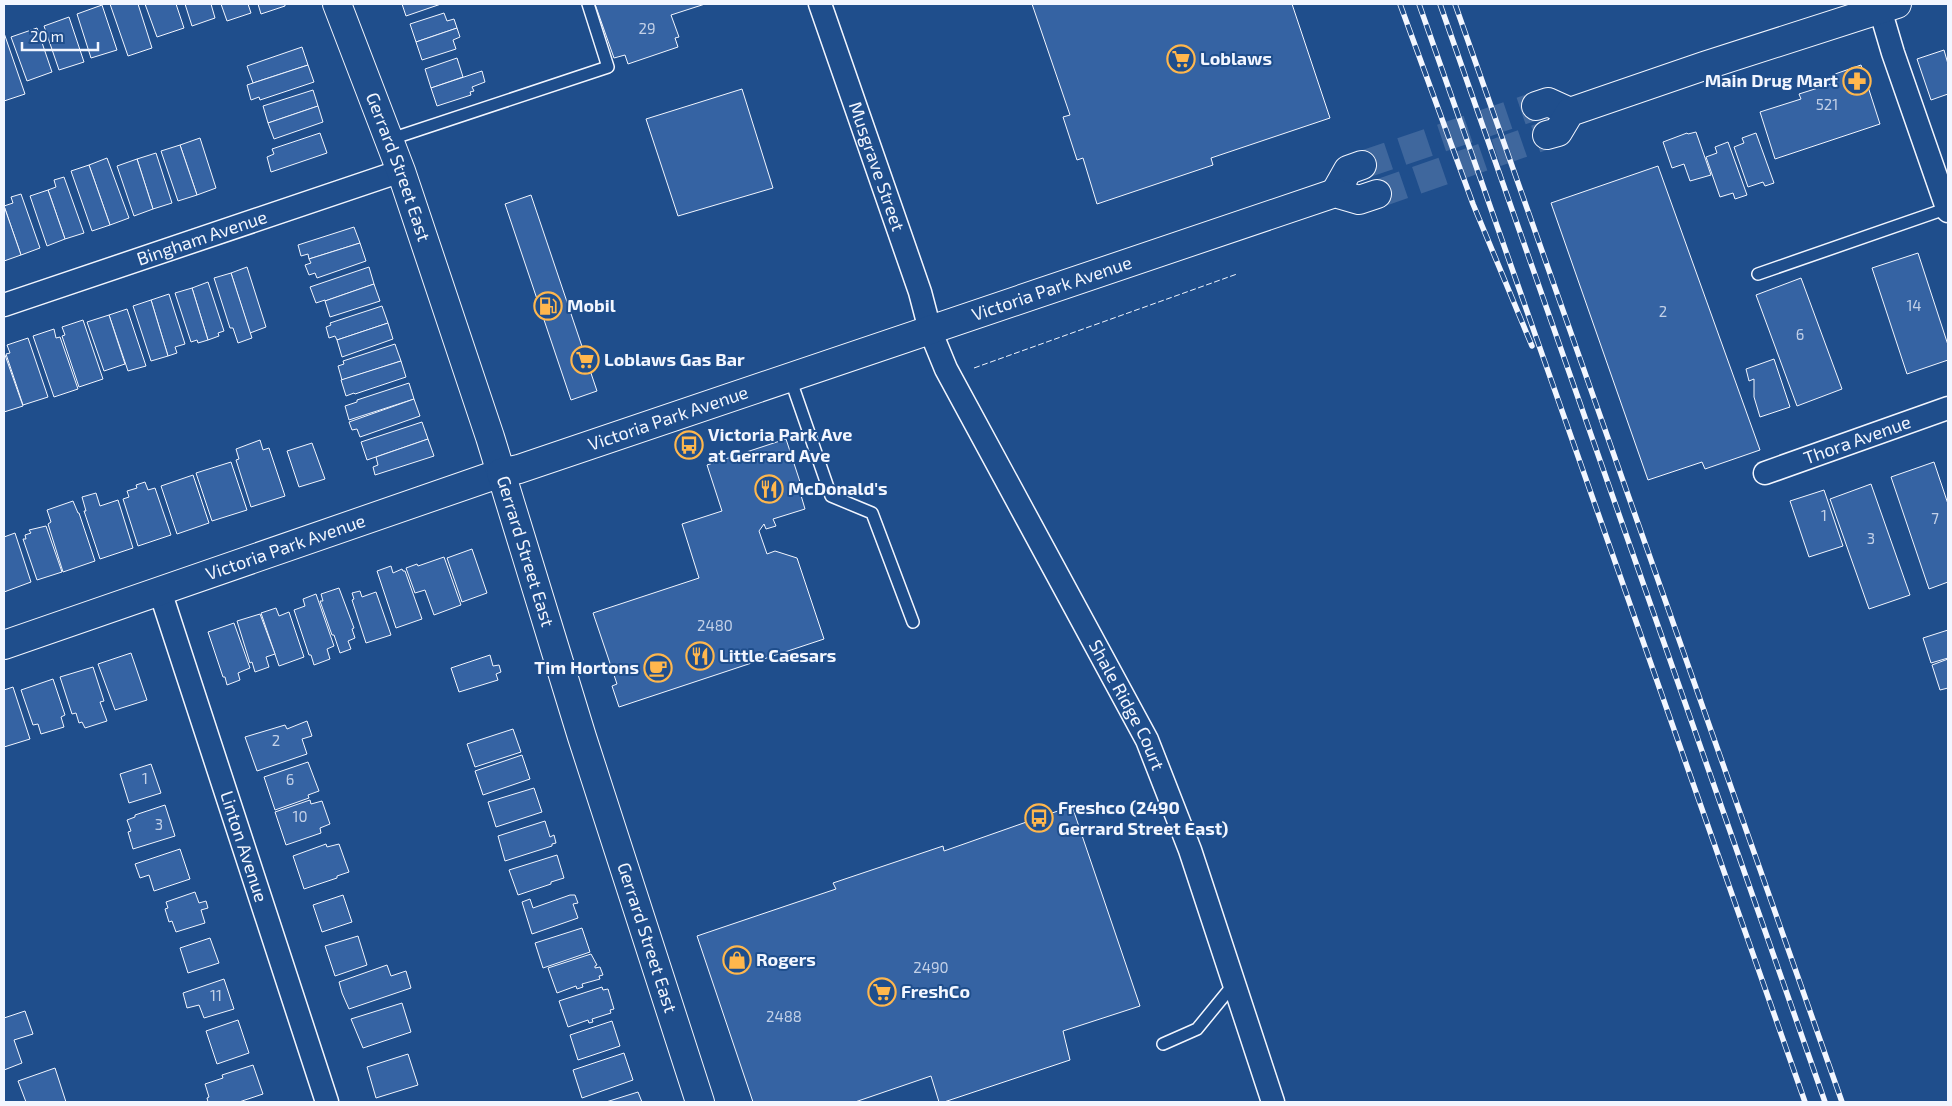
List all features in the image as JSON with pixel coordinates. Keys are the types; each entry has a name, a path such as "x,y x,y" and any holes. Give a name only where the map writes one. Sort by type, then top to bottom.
{"main road":[{"name":"Gerrard Street East","path":"337,4 401,171 501,473 582,737 700,1102"},
{"path":"1547,135 1558,132 1570,112 1888,6"},
{"path":"1536,106 1548,102 1570,112"},
{"path":"1362,165 1348,170 1335,193 1360,200 1377,194"},
{"name":"Victoria Park Avenue","path":"4,645 501,473 519,469 1335,193"}],"street":[{"name":"Musgrave Street","path":"820,4 920,292 930,330"},
{"path":"1888,6 1893,53 1948,209"},
{"name":"Bingham Avenue","path":"4,305 401,171"},
{"name":"Shale Ridge Court","path":"930,330 951,377 1147,740 1190,850 1273,1102"},
{"name":"Thora Avenue","path":"1766,473 1948,408"},
{"name":"Linton Avenue","path":"160,592 327,1102"}],"lane":[{"path":"388,140 608,67 588,4"},
{"path":"1758,274 1948,209"},
{"path":"789,378 831,496 872,513 913,622"},
{"path":"1163,1044 1197,1028 1233,985"}],"building":[{"path":"110,4 138,4 152,48 128,56"},
{"path":"145,4 176,4 184,28 157,37"},
{"path":"185,4 211,4 215,18 192,26"},
{"path":"221,4 248,4 251,13 227,21"},
{"path":"258,4 285,4 285,6 261,14"},
{"path":"402,4 441,4 406,16"},
{"path":"595,4 705,4 671,15 679,37 675,38 678,47 628,64 625,55 614,58"},
{"name":"Loblaws","path":"1032,4 1292,4 1330,118 1211,158 1213,165 1097,204 1083,158 1077,160 1063,117 1070,115"},
{"path":"102,5 117,50 91,58 77,14"},
{"path":"444,13 447,21 454,19 457,28 416,42 410,24"},
{"path":"69,17 84,62 59,70 44,26"},
{"path":"37,28 52,72 27,81 11,37"},
{"path":"457,28 460,37 453,40 456,49 422,60 416,42"},
{"path":"4,33 25,94 4,101"},
{"path":"302,47 308,65 253,83 247,66"},
{"path":"1944,50 1948,64 1948,94 1931,100 1917,59"},
{"path":"457,58 463,77 431,88 425,69"},
{"path":"308,65 314,82 260,100 259,97 251,100 247,85"},
{"path":"1861,65 1880,124 1775,159 1760,112 1801,99 1799,94 1837,82 1835,74"},
{"path":"482,71 485,82 472,87 474,91 470,92 471,95 437,106 431,88"},
{"path":"742,89 773,188 678,216 646,119"},
{"path":"313,90 318,106 268,123 263,106"},
{"path":"318,106 323,122 274,139 268,123"},
{"path":"1696,132 1711,175 1690,181 1684,164 1672,168 1663,142 1687,133"},
{"path":"320,133 327,153 271,172 267,157 274,154 272,149"},
{"path":"1756,133 1774,183 1765,186 1763,182 1748,187 1734,147 1744,143 1742,138"},
{"path":"200,138 216,188 197,195 180,145"},
{"path":"1728,142 1747,195 1735,199 1733,193 1720,197 1706,157 1717,153 1715,147"},
{"path":"180,145 197,195 178,201 161,151"},
{"path":"156,153 172,203 153,209 137,159"},
{"path":"107,158 129,218 110,225 89,165"},
{"path":"137,159 153,209 134,216 117,166"},
{"path":"89,165 110,225 92,231 71,171"},
{"path":"1658,166 1760,450 1705,469 1702,462 1648,480 1551,203"},
{"path":"64,177 84,233 65,239 48,190 56,187 54,180"},
{"path":"48,190 65,239 47,246 30,196"},
{"path":"21,194 40,248 21,255 4,206 13,203 11,197"},
{"path":"531,195 597,391 571,400 505,204"},
{"path":"4,206 21,255 4,261"},
{"path":"354,227 360,243 309,259 308,254 301,256 298,245"},
{"path":"360,243 366,261 317,278 315,273 309,275 305,265 311,263 309,259"},
{"path":"1918,253 1948,345 1948,360 1907,374 1872,268"},
{"path":"247,267 266,327 250,333 231,273"},
{"path":"369,267 374,284 316,303 310,287"},
{"path":"231,273 252,338 238,343 233,328 230,328 214,278"},
{"path":"1801,278 1842,389 1797,406 1756,295"},
{"path":"208,282 224,331 218,333 219,336 208,340 192,288"},
{"path":"374,284 380,301 330,317 325,301"},
{"path":"192,288 208,340 198,343 197,340 191,342 175,293"},
{"path":"169,294 185,344 175,347 177,353 168,356 151,300"},
{"path":"151,300 168,356 151,361 133,306"},
{"path":"382,306 388,323 337,340 335,336 329,338 326,327 331,325 330,323"},
{"path":"127,309 146,366 128,371 109,315"},
{"path":"109,315 125,364 104,371 87,322"},
{"path":"83,320 103,379 79,387 62,336 65,335 62,327"},
{"path":"388,323 393,339 342,357 337,340"},
{"path":"54,329 56,338 60,337 78,389 54,397 33,336"},
{"path":"28,338 48,397 23,405 6,354 10,353 7,345"},
{"path":"395,344 401,361 342,380 338,366 344,364 343,361"},
{"path":"4,356 23,406 4,412"},
{"path":"1774,359 1790,407 1760,417 1754,397 1754,379 1749,381 1746,369"},
{"path":"401,361 406,377 346,396 341,380"},
{"path":"409,383 414,399 349,420 345,406 357,402 357,400"},
{"path":"414,399 420,416 360,437 357,429 352,430 349,422"},
{"path":"422,422 428,439 367,460 361,442"},
{"path":"428,439 434,456 375,475 373,467 378,465 376,457"},
{"path":"786,439 803,491 800,492 805,509 773,519 776,526 766,529 764,524 759,531 767,554 775,551 797,558 824,639 619,707 612,686 617,684 593,613 699,578 682,524 722,511 707,465"},
{"path":"260,440 263,450 269,448 285,496 251,507 236,460 239,459 236,449"},
{"path":"312,443 325,479 299,487 287,451"},
{"path":"231,462 247,510 212,521 196,473"},
{"path":"1934,462 1948,504 1948,582 1929,589 1891,477"},
{"path":"193,475 209,523 177,534 161,486"},
{"path":"145,482 148,490 155,488 171,535 138,546 123,499 129,497 127,491 137,488 136,485"},
{"path":"1871,484 1910,595 1869,609 1830,499"},
{"path":"1824,490 1843,546 1809,557 1790,501"},
{"path":"96,493 100,506 118,500 133,548 100,559 84,511 86,511 82,497"},
{"path":"73,501 79,513 95,561 63,572 48,524 51,522 47,510"},
{"path":"46,526 62,572 37,580 23,539 26,539 25,535 31,533 29,530"},
{"path":"15,533 31,582 4,592 4,537"},
{"path":"472,549 487,593 462,602 447,558"},
{"path":"444,557 461,605 434,615 425,590 415,593 406,568"},
{"path":"391,566 393,573 402,569 405,571 422,619 396,628 377,571"},
{"path":"339,588 354,628 352,629 355,638 348,641 351,649 340,653 320,601 323,601 321,594"},
{"path":"360,591 362,597 376,592 391,635 366,643 352,600 354,599 352,593"},
{"path":"316,594 334,646 327,649 330,659 314,665 294,610 305,606 303,599"},
{"path":"276,608 279,616 289,612 304,657 279,666 261,613"},
{"path":"260,614 275,654 266,657 269,667 255,672 252,662 250,663 237,621"},
{"path":"234,623 250,668 238,673 240,680 227,685 208,632"},
{"path":"1948,630 1948,658 1931,663 1923,638"},
{"path":"131,653 147,700 115,710 98,664"},
{"path":"490,655 493,666 499,665 501,672 496,674 498,680 459,692 451,668"},
{"path":"1948,659 1948,688 1940,690 1932,665"},
{"path":"93,667 104,701 100,702 107,721 85,728 82,722 79,723 76,713 72,714 60,677"},
{"path":"53,679 65,715 61,717 64,727 41,734 38,724 33,725 21,690"},
{"path":"13,687 30,739 4,747 4,690"},
{"path":"307,721 312,736 302,739 307,754 257,771 245,737 285,725 287,729"},
{"path":"513,729 521,752 475,767 467,744"},
{"path":"522,755 530,779 483,795 475,771"},
{"path":"308,762 319,791 308,795 309,798 275,810 264,777"},
{"path":"151,764 161,793 129,803 120,774"},
{"path":"534,788 542,812 496,827 488,802"},
{"path":"310,800 311,804 322,801 330,824 320,828 321,833 286,845 275,812"},
{"path":"165,805 175,836 133,849 128,832 131,831 127,820 135,817 135,815"},
{"path":"1072,806 1140,1006 1063,1031 1070,1060 944,1102 939,1102 931,1076 855,1102 753,1102 697,936 836,889 833,883 943,846 944,851"},
{"path":"545,821 550,837 554,835 556,843 505,861 498,836"},
{"path":"326,844 327,847 339,844 349,872 304,889 293,856"},
{"path":"180,849 190,879 154,891 149,875 140,878 135,864"},
{"path":"557,855 564,878 518,895 509,870"},
{"path":"195,892 199,903 206,901 208,908 201,910 205,923 176,932 172,921 169,922 165,909 168,908 166,902"},
{"path":"343,895 352,922 322,932 313,905"},
{"path":"575,895 578,903 573,904 578,918 532,934 522,902 530,899 533,908"},
{"path":"582,928 590,952 543,968 535,943"},
{"path":"358,936 367,965 335,976 325,946"},
{"path":"210,938 219,963 188,973 180,948"},
{"path":"591,954 597,965 595,968 600,967 603,975 599,976 600,979 582,984 583,987 577,989 576,986 557,993 548,968"},
{"path":"387,965 391,976 406,971 411,988 349,1009 339,982"},
{"path":"224,979 234,1009 204,1018 199,1005 187,1008 183,993"},
{"path":"602,987 603,990 608,989 614,1009 610,1010 611,1013 592,1019 593,1022 589,1023 588,1020 568,1027 559,1001"},
{"path":"402,1003 411,1032 363,1048 351,1019"},
{"path":"25,1011 33,1034 14,1040 22,1063 4,1070 4,1018"},
{"path":"238,1020 249,1053 217,1064 206,1031"},
{"path":"612,1021 620,1046 578,1060 570,1035"},
{"path":"624,1053 633,1080 582,1098 573,1070"},
{"path":"408,1054 418,1085 376,1098 367,1067"},
{"path":"253,1065 263,1094 239,1102 208,1102 207,1098 209,1097 205,1084 223,1078 222,1075"},
{"path":"55,1068 66,1102 26,1102 18,1081"},
{"path":"638,1092 642,1102 606,1102"}],"tunnel":[{"path":"1362,165 1536,106"},
{"path":"1377,194 1547,135"}],"railway":[{"path":"1400,4 1473,204 1532,346"},
{"path":"1419,4 1805,1102"},
{"path":"1440,4 1825,1102"},
{"path":"1455,4 1842,1102"}],"fence":[{"path":"974,368 1237,274"}],"place":[{"name":"Loblaws","path":"1181,59"},
{"name":"Main Drug Mart","path":"1857,81"},
{"name":"Mobil","path":"548,306"},
{"name":"Loblaws Gas Bar","path":"585,360"},
{"name":"Victoria Park Ave at Gerrard Ave","path":"689,445"},
{"name":"McDonald's","path":"769,489"},
{"name":"Little Caesars","path":"700,656"},
{"name":"Tim Hortons","path":"658,668"},
{"name":"Freshco (2490 Gerrard Street East)","path":"1039,818"},
{"name":"Rogers","path":"737,960"},
{"name":"FreshCo","path":"882,992"}]}
